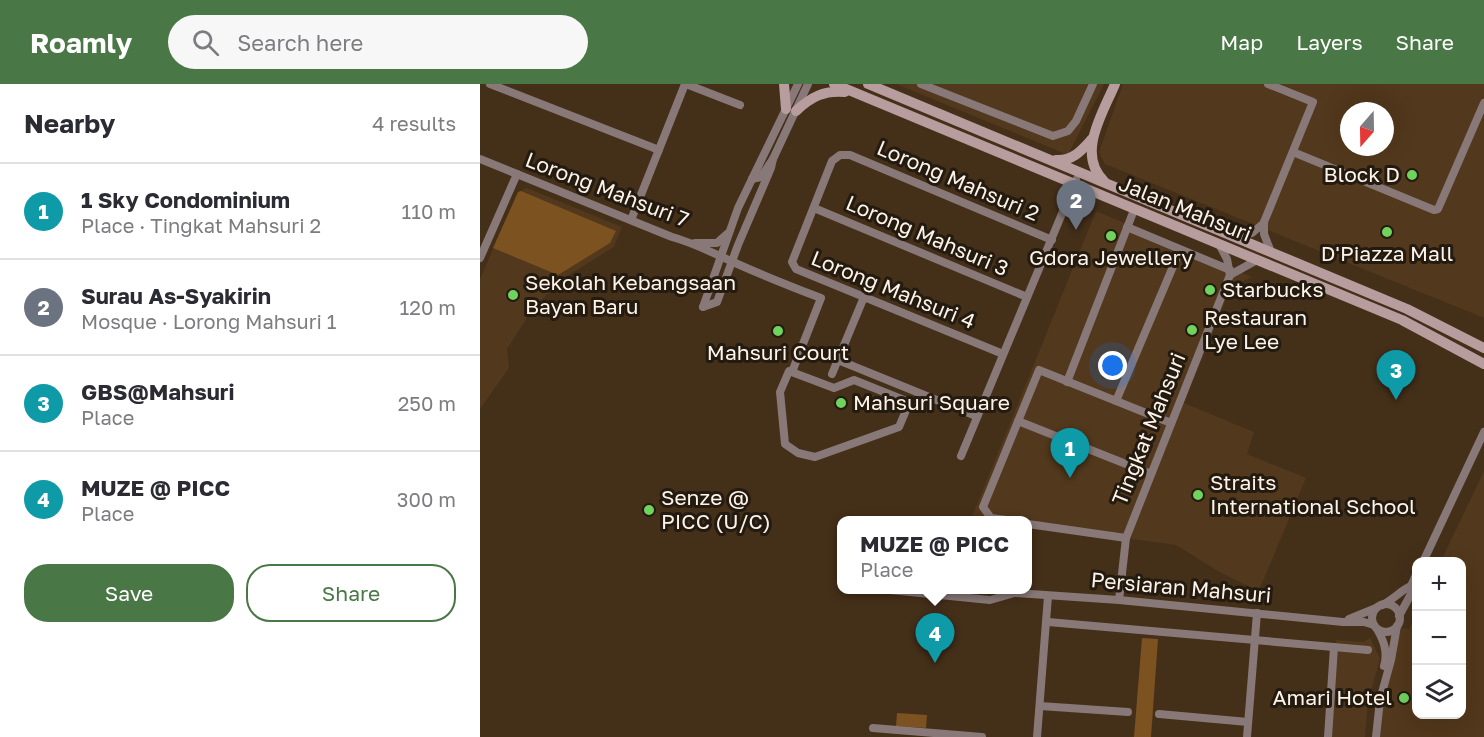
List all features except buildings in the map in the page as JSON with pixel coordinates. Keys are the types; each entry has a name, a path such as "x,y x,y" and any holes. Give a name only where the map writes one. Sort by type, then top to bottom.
{"street":[{"path":"490,84 659,150"},
{"path":"630,220 686,84 740,105"},
{"path":"784,84 791,110"},
{"path":"798,84 791,110 771,168 731,262 717,302 703,307 727,234 752,179 791,110 808,84"},
{"name":"Jalan Mahsuri","path":"834,84 1402,320 1481,362"},
{"name":"Jalan Mahsuri","path":"869,84 1407,309 1484,348"},
{"path":"921,84 1053,136 1068,131 1076,121 1093,84"},
{"path":"1106,183 1092,164 1092,139 1114,84"},
{"path":"1234,236 1252,233 1264,222 1313,102 1268,84"},
{"path":"791,110 821,93 835,91 854,93"},
{"path":"1293,152 1434,210 1438,209 1484,103"},
{"path":"1050,159 1068,159 1075,156 1092,139"},
{"name":"Lorong Mahsuri 4","path":"850,155 840,155 832,161 792,262 796,269 1003,354"},
{"name":"Lorong Mahsuri 2","path":"850,155 1052,240"},
{"name":"Lorong Mahsuri 7","path":"480,159 630,220 695,243 731,262 821,298 792,372"},
{"path":"752,179 761,177 773,159"},
{"path":"960,456 1079,172"},
{"path":"480,258 517,174"},
{"name":"Lorong Mahsuri 3","path":"814,208 1027,297"},
{"path":"1067,382 1134,210"},
{"path":"1264,222 1265,239 1271,252"},
{"path":"1127,227 1230,273"},
{"path":"695,243 717,243 727,234"},
{"path":"1219,244 1227,259 1230,273"},
{"path":"1116,401 1180,250"},
{"path":"1230,273 1257,260"},
{"name":"Tingkat Mahsuri","path":"1119,600 1125,538 1230,273"},
{"path":"832,374 864,297"},
{"path":"838,360 976,416"},
{"path":"1481,362 1484,373"},
{"path":"990,516 983,507 1039,370 1171,423"},
{"path":"789,371 792,372 834,388 854,380 904,400 907,408 899,427 816,457 798,453 785,444 780,392 789,371"},
{"path":"1018,421 1151,474"},
{"path":"1425,557 1484,432"},
{"path":"1032,525 1125,538"},
{"path":"1376,737 1380,700 1399,615 1411,594 1411,586"},
{"name":"Persiaran Mahsuri","path":"1343,622 1391,601 1411,586"},
{"name":"Persiaran Mahsuri","path":"930,594 990,600 1011,594"},
{"name":"Persiaran Mahsuri","path":"1026,594 1364,622 1375,627"},
{"path":"1037,737 1048,596"},
{"path":"1371,737 1375,698 1389,659 1372,614 1378,606 1392,606 1399,615"},
{"path":"1247,737 1257,613"},
{"path":"1047,622 1368,650"},
{"path":"1375,627 1381,631 1390,631 1397,626"},
{"path":"1328,737 1334,647"},
{"path":"1040,705 1128,712"},
{"path":"1159,714 1248,722"},
{"path":"873,728 982,737"}],"shaded area":[{"path":"896,84 1104,84 1068,155"},
{"path":"1123,84 1484,84 1484,318 1105,164 1099,152"},
{"name":"Sekolah Kebangsaan Bayan Baru","path":"527,188 622,227 614,247 561,280 532,310 507,349 509,368 480,409 480,279 518,192"},
{"path":"521,191 616,231 610,243 558,275 493,248 518,192"},
{"path":"1096,211 1252,277 1231,287 1184,403 1254,432 1247,454 1306,478 1259,591 1221,573 1176,545 1032,526 1032,516 972,516"},
{"path":"1484,471 1484,737 1376,737 1398,638 1402,628 1409,629 1412,623 1412,719 1466,719 1466,557 1443,557"},
{"path":"1142,638 1158,639 1151,737 1134,737"},
{"path":"1370,638 1380,659 1368,702 1365,737 1330,737 1336,640 1363,642"},
{"path":"897,713 927,715 926,728 896,726"}],"place":[{"name":"Block D","path":"1412,175"},
{"name":"Surau As-Syakirin","path":"1076,230"},
{"name":"D'Piazza Mall","path":"1387,232"},
{"name":"Gdora Jewellery","path":"1111,236"},
{"name":"Starbucks","path":"1210,290"},
{"name":"Sekolah Kebangsaan Bayan Baru","path":"513,295"},
{"name":"Restauran Lye Lee","path":"1192,330"},
{"name":"Mahsuri Court","path":"778,331"},
{"name":"GBS@Mahsuri","path":"1396,400"},
{"name":"Mahsuri Square","path":"841,403"},
{"name":"1 Sky Condominium","path":"1070,478"},
{"name":"Straits International School","path":"1198,495"},
{"name":"Senze @ PICC (U/C)","path":"649,510"},
{"name":"MUZE @ PICC","path":"935,663"},
{"name":"Amari Hotel","path":"1404,698"}]}
